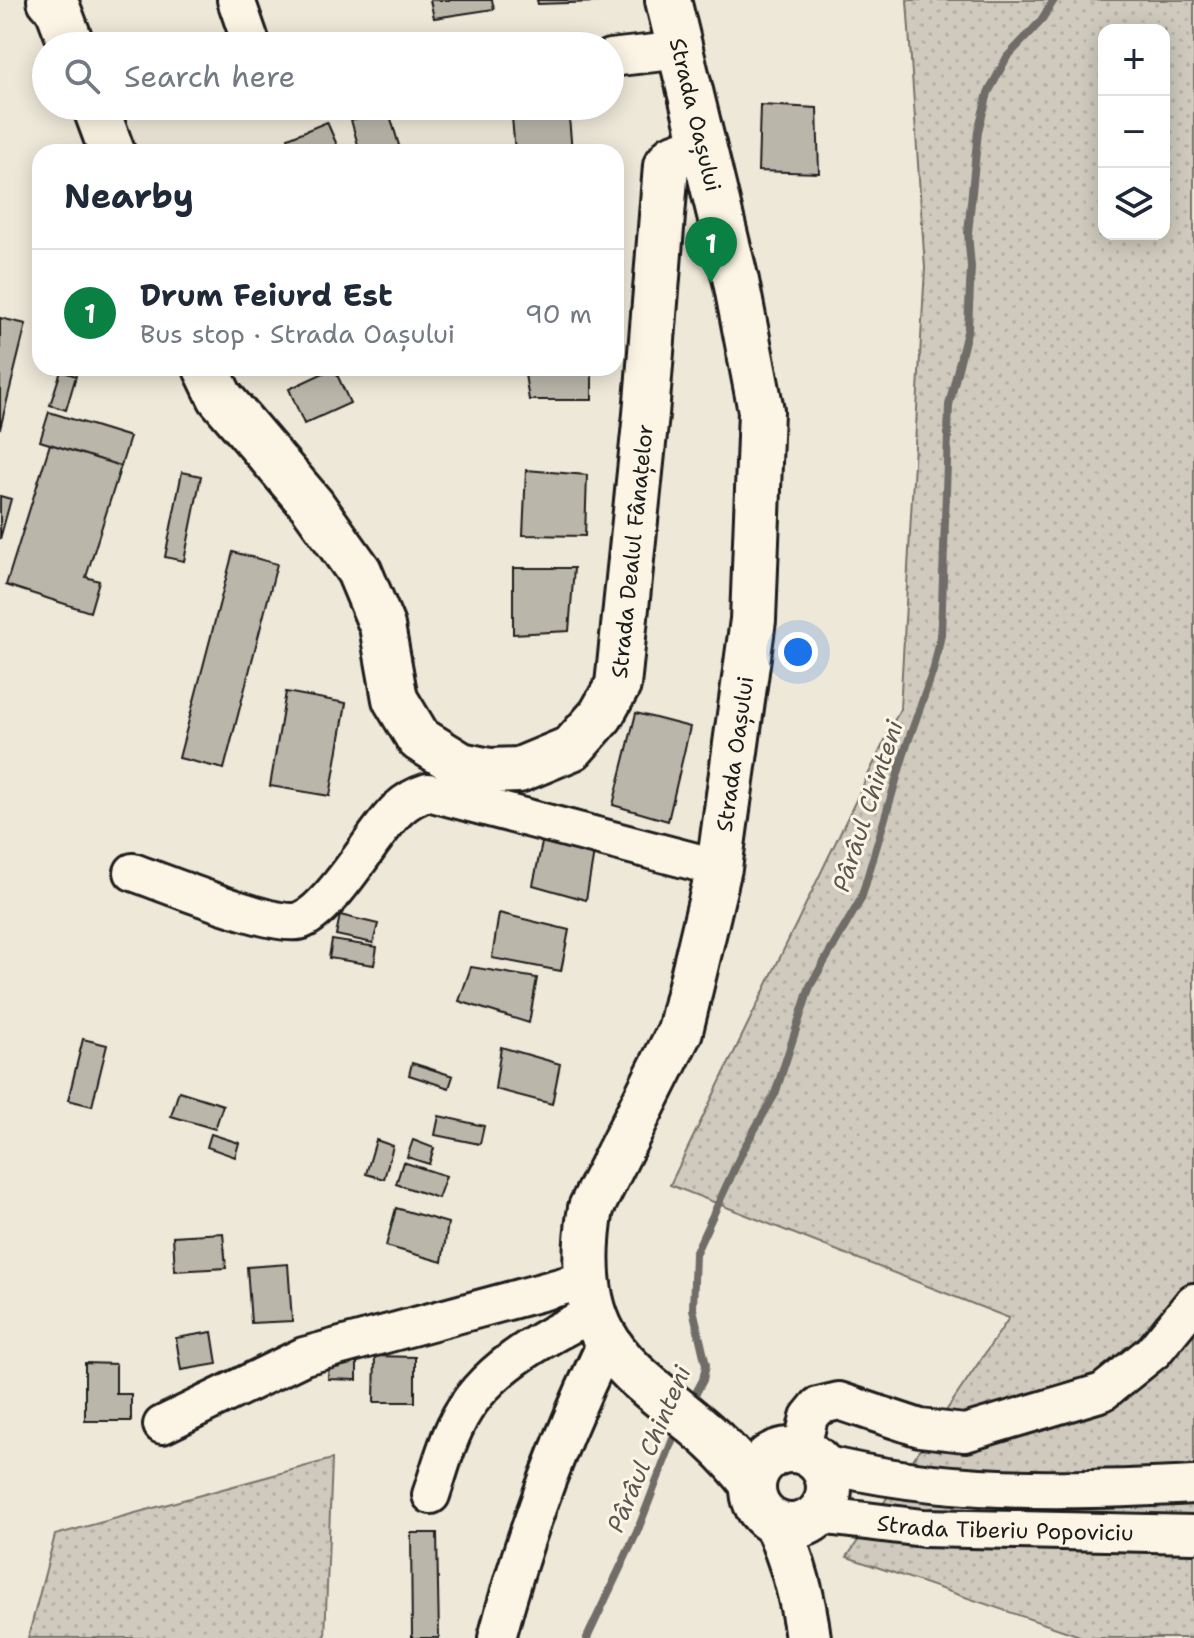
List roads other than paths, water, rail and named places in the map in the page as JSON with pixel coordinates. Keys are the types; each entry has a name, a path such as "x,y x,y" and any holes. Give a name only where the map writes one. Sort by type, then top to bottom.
{"main road":[{"path":"50,0 58,9 67,32"},
{"name":"Strada Oașului","path":"595,1312 586,1240 591,1208 680,1031 719,868 753,620 761,411 736,281 668,0"},
{"path":"100,120 109,144"},
{"name":"Strada Dealul Fânațelor","path":"210,376 220,397 312,505 359,571 382,626 395,699 419,739 461,765 489,771 519,770 572,748 601,715 618,685 646,414 666,166 673,157 703,146"},
{"path":"595,1312 631,1373 663,1401 718,1442 789,1463 829,1489 802,1519 806,1620"},
{"path":"789,1463 755,1500 763,1514 802,1519"}],"street":[{"path":"236,0 247,32"},
{"path":"624,56 682,50"},
{"path":"133,872 252,913 280,921 300,921 336,887 407,799 428,792 719,868"},
{"path":"789,1463 809,1417 818,1406 839,1401 920,1428 965,1433 1103,1392 1154,1351 1194,1302"},
{"path":"162,1425 304,1356 595,1312"},
{"path":"431,1495 456,1423 497,1372 539,1340 595,1312"},
{"path":"497,1638 521,1545 563,1432 595,1312"},
{"name":"Strada Tiberiu Popoviciu","path":"789,1463 948,1485 1125,1489 1194,1485"},
{"name":"Strada Tiberiu Popoviciu","path":"802,1519 923,1528 1194,1534"}],"waterway":[{"name":"Pârâul Chinteni","path":"690,1404 703,1380 706,1365 693,1309 695,1254 744,1148 775,1094 810,986 861,899 905,750 934,668 941,635 949,405 968,328 971,267 968,233 978,131 988,93 1007,57 1040,22 1054,0"},
{"name":"Pârâul Chinteni","path":"587,1638 637,1532 678,1426"}],"place":[{"name":"Drum Feiurd Est","path":"711,283"}]}
